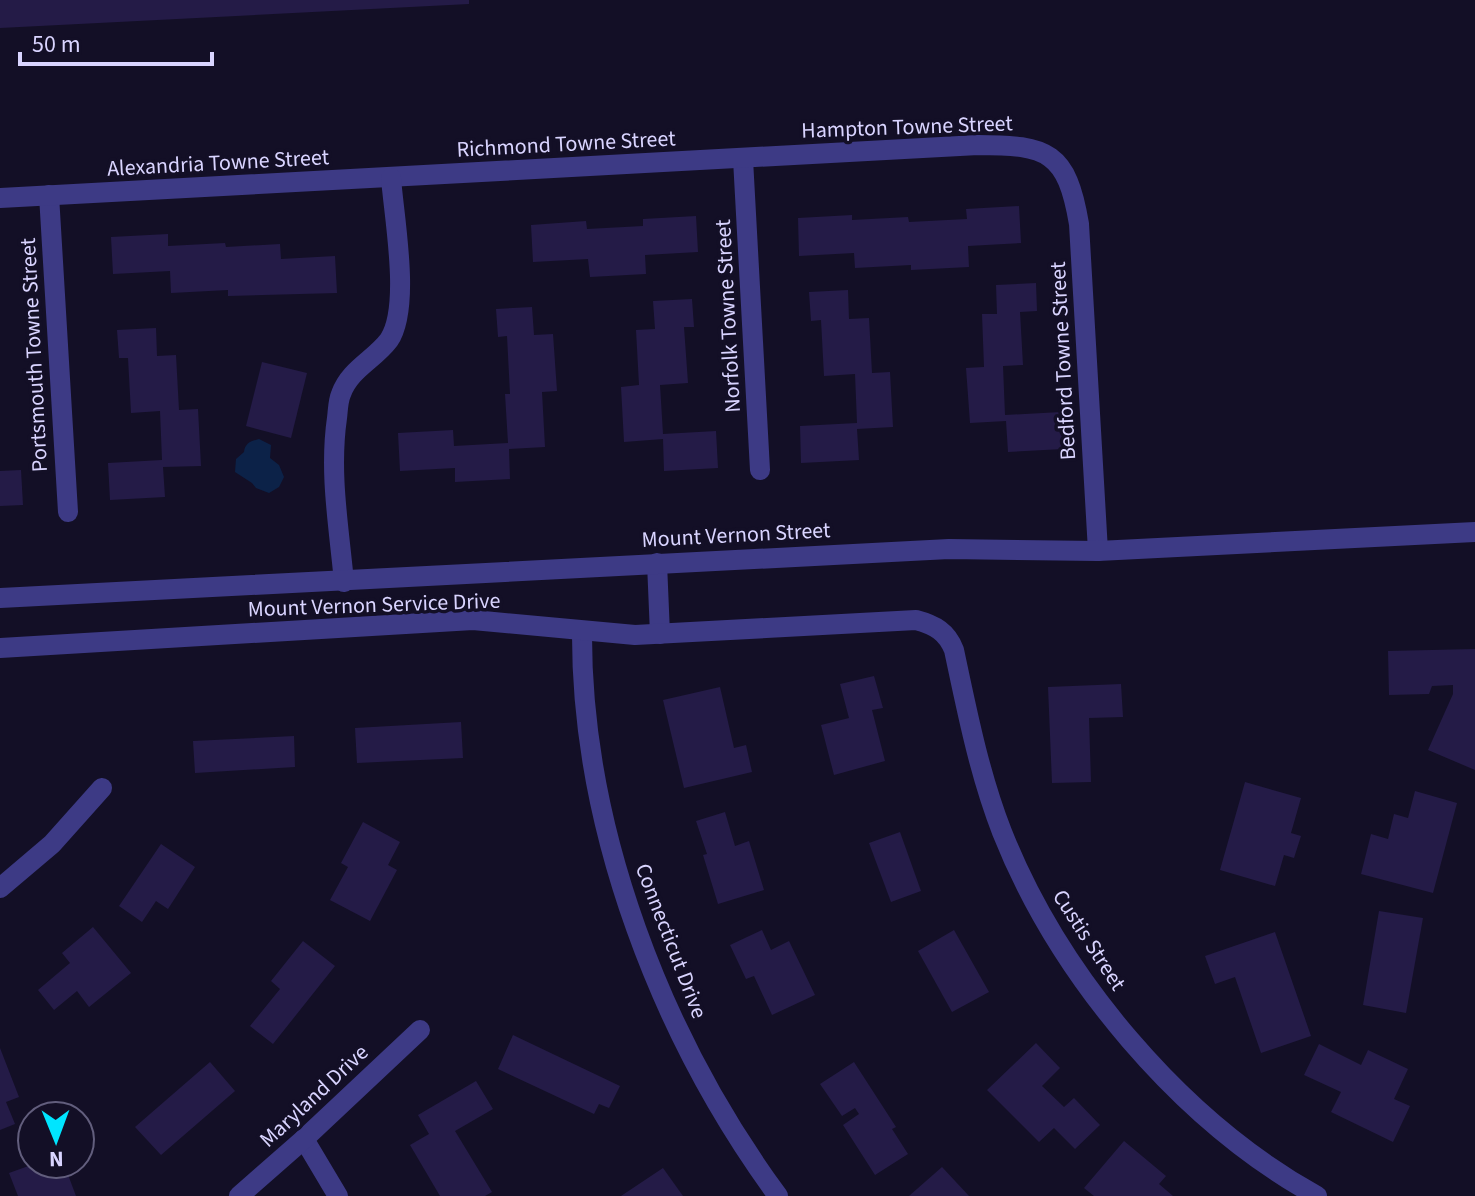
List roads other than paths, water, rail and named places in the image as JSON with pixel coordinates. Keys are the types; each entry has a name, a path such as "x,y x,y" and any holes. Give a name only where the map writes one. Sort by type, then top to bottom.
{"street":[{"name":"Hampton Towne Street","path":"743,159 1001,145 1037,150 1053,157 1064,170"},
{"name":"Richmond Towne Street","path":"391,178 743,159"},
{"name":"Norfolk Towne Street","path":"743,159 760,470"},
{"name":"Bedford Towne Street","path":"1064,170 1074,194 1079,224 1098,551"},
{"name":"Alexandria Towne Street","path":"0,198 391,178"},
{"path":"344,582 333,485 334,439 340,394 355,370 379,352 396,326 401,299 391,178"},
{"name":"Portsmouth Towne Street","path":"49,195 68,512"},
{"name":"Mount Vernon Street","path":"0,598 949,549 1098,551 1475,532"},
{"path":"657,563 660,634"},
{"name":"Mount Vernon Service Drive","path":"0,648 473,620 635,635 916,620 940,629"},
{"name":"Custis Street","path":"940,629 954,650 984,780 1001,829 1028,889 1078,975 1118,1027 1229,1138 1317,1196"},
{"name":"Connecticut Drive","path":"582,631 584,689 599,795 629,908 677,1026 731,1125 778,1196"},
{"path":"0,888 52,844 102,788"},
{"name":"Maryland Drive","path":"239,1196 420,1030"},
{"path":"304,1139 338,1196"}],"water":[{"path":"259,439 271,445 270,458 279,465 284,477 279,487 269,493 256,488 235,472 236,459 249,443"}]}
